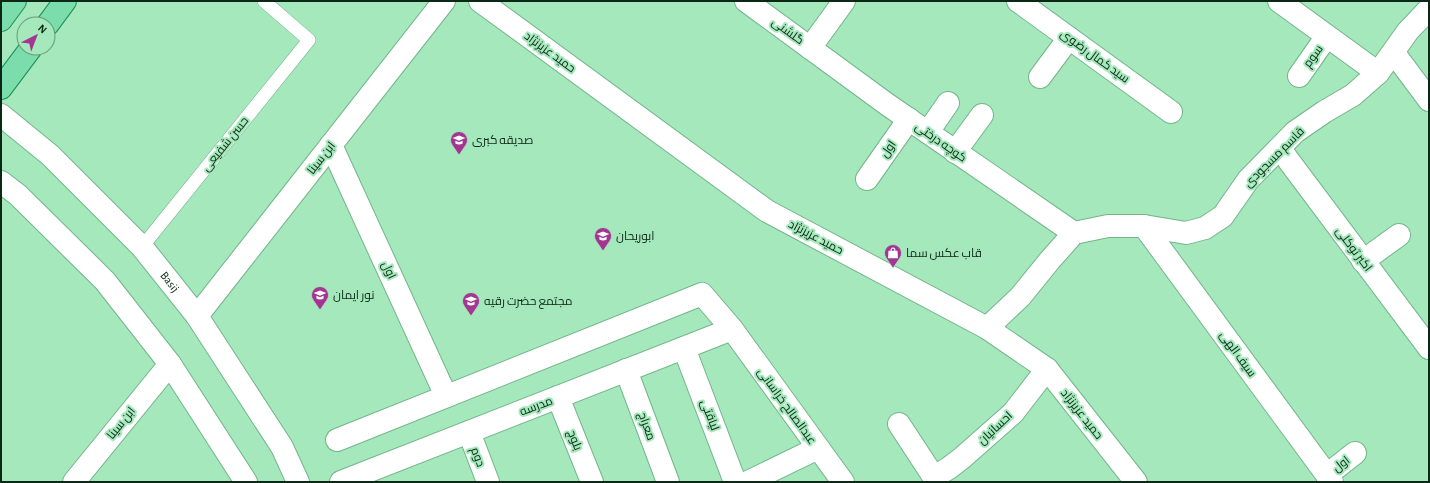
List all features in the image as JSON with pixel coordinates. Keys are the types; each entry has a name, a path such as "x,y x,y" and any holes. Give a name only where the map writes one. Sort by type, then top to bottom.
{"main road":[{"path":"1,20 15,1"},
{"path":"1,88 24,56"}],"street":[{"name":"ابن سینا","path":"197,316 444,1"},
{"name":"حمید عزیزنژاد","path":"480,1 767,211 987,328 1047,369 1136,482"},
{"name":"گلشنی","path":"746,1 810,48"},
{"path":"810,48 844,1"},
{"name":"سید کمال رضوی","path":"1018,1 1171,112"},
{"path":"1279,1 1378,73"},
{"name":"قاسم مسجودی","path":"1074,233 1108,226 1144,226 1186,233 1205,228 1223,216 1248,180 1295,132 1324,112 1353,95 1378,73 1394,53 1408,31 1429,9"},
{"name":"سوم","path":"1299,76 1327,36"},
{"path":"1040,77 1069,38"},
{"name":"کوچه درختی","path":"810,48 909,120 1074,233"},
{"path":"1394,53 1429,100"},
{"path":"928,132 948,103"},
{"name":"Basij","path":"1,115 50,155 142,247 197,316 282,446 298,482"},
{"path":"955,152 982,115"},
{"name":"اول","path":"867,179 909,120"},
{"name":"اول","path":"331,145 446,396"},
{"name":"اکبر توکلی","path":"1280,149 1429,348"},
{"path":"1,182 18,195 105,281 170,364 246,482"},
{"name":"سیف الهی","path":"1144,226 1330,478"},
{"path":"987,328 1020,297 1074,233"},
{"path":"1363,261 1399,234"},
{"name":"عبدالصالح خراسانی","path":"446,396 702,294 732,329 843,482"},
{"name":"مدرسه","path":"341,482 732,329"},
{"name":"لیاقتی","path":"684,348 736,482"},
{"name":"ابن سینا","path":"74,482 170,364"},
{"name":"احسانیان","path":"899,424 936,480 1013,413 1047,369"},
{"name":"معراج","path":"626,370 668,482"},
{"path":"337,440 446,396"},
{"name":"بلوچ","path":"558,397 592,482"},
{"name":"دوم","path":"469,432 488,482"},
{"path":"748,482 818,448"},
{"name":"اول","path":"1330,478 1355,453"}],"lane":[{"name":"حسن شفیعی","path":"142,247 309,40 264,1"}],"place":[{"name":"صدیقه کبری","path":"459,155"},
{"name":"ابوریحان","path":"603,251"},
{"name":"قاب عکس سما","path":"893,268"},
{"name":"نور ایمان","path":"320,310"},
{"name":"مجتمع حضرت رقیه","path":"471,316"}]}
